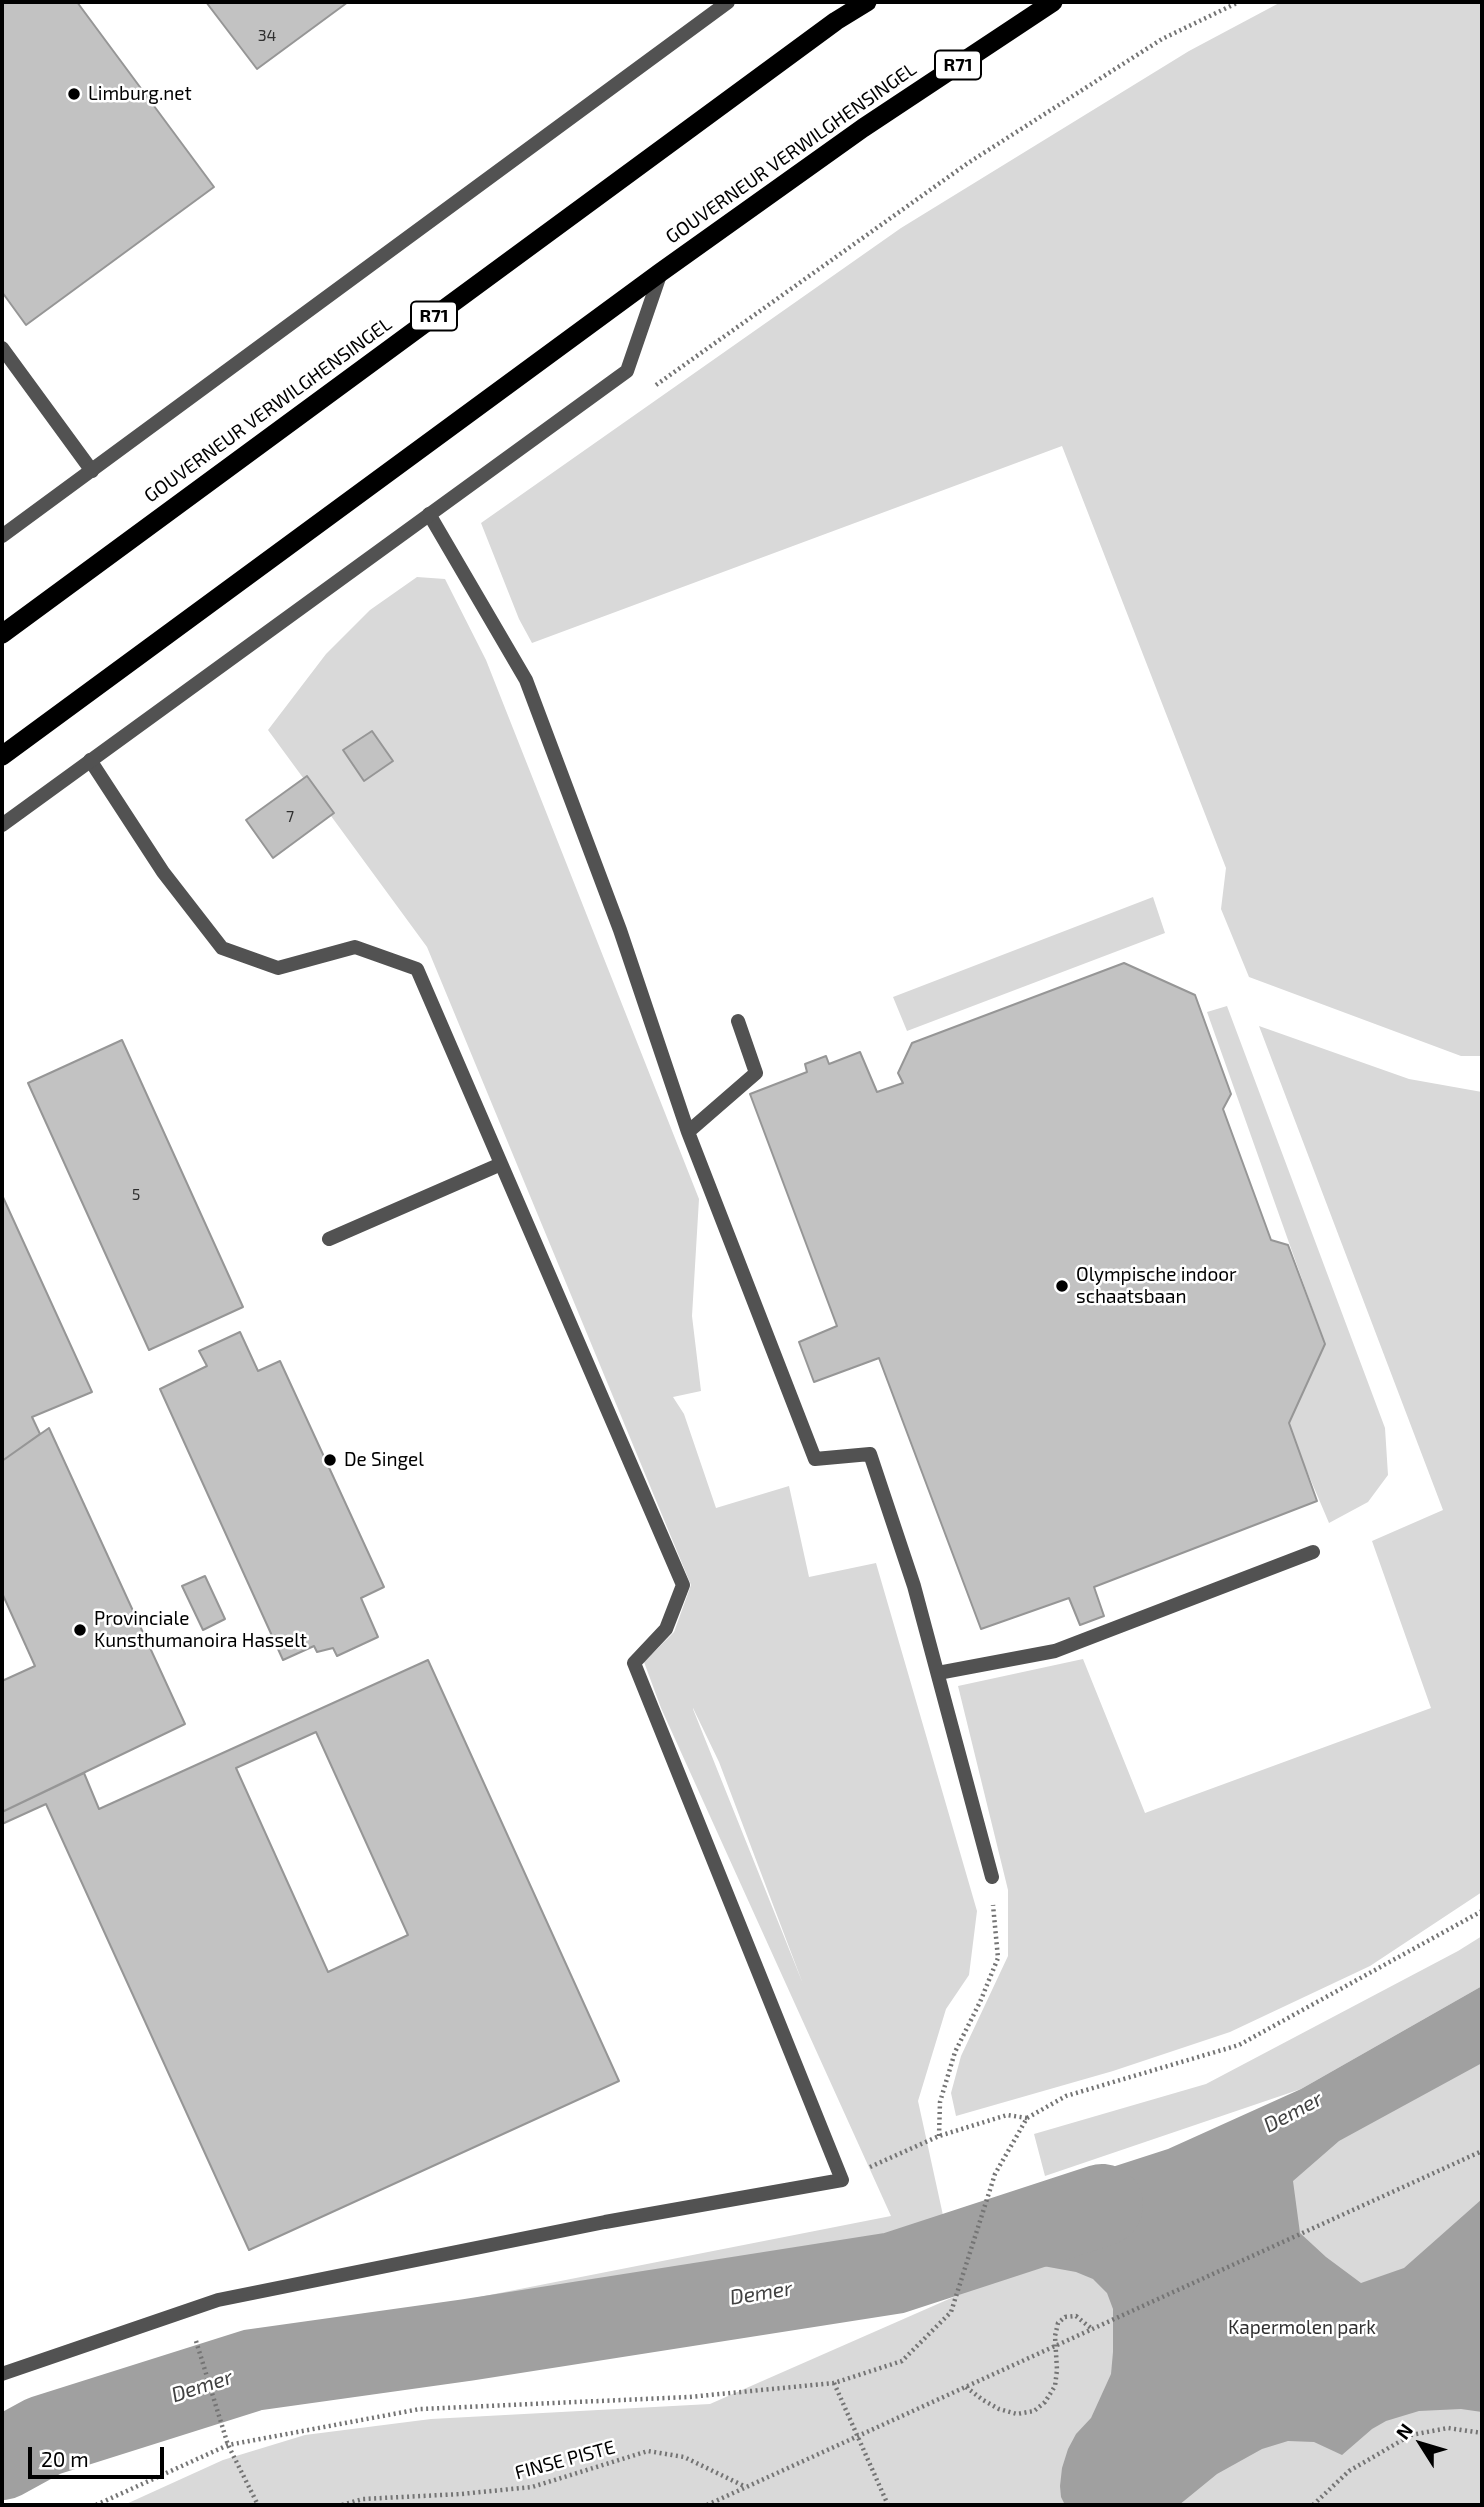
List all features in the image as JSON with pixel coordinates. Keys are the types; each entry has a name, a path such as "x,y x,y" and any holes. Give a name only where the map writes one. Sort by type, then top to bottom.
{"highway":[{"name":"GOUVERNEUR VERWILGHENSINGEL","path":"2,634 836,21 867,2"},
{"name":"GOUVERNEUR VERWILGHENSINGEL","path":"2,756 661,272 863,128 1053,2"}],"street":[{"path":"2,536 727,2"},
{"name":"GOUVERNEUR VERWILGHENSINGEL","path":"2,825 626,371 661,272"},
{"path":"2,348 92,471"},
{"path":"429,514 526,680 620,930 688,1132 815,1459 870,1454 914,1586 992,1877"},
{"path":"2,2374 218,2300 605,2222 842,2180 634,1662 667,1629 683,1585 416,969 355,947 278,968 222,948 163,872 90,760"},
{"path":"688,1132 756,1073 738,1021"},
{"path":"329,1239 501,1164"},
{"path":"938,1673 1055,1651 1313,1552"}],"path":[{"path":"939,2136 940,2102 955,2052 998,1958 992,1877"},
{"path":"96,2505 228,2445 420,2409 689,2397 834,2384 902,2361 951,2312 995,2174 1027,2118 1066,2096 1239,2045 1482,1911"},
{"path":"842,2180 939,2136 1007,2115 1027,2118"},
{"path":"707,2505 1482,2151"},
{"path":"966,2387 999,2409 1017,2414 1034,2411 1045,2402 1055,2386 1055,2336 1058,2323 1065,2317 1076,2316 1092,2329"},
{"path":"196,2339 228,2445 258,2505"},
{"path":"834,2384 888,2505"},
{"path":"1313,2505 1349,2471 1411,2435 1448,2428 1482,2433"},
{"name":"FINSE PISTE","path":"342,2505 363,2499 532,2487 648,2451 684,2457 746,2487"}],"green space":[{"path":"1281,2 1482,2 1482,1056 1461,1056 1249,977 1221,909 1226,868 1062,446 532,643 519,619 481,523 901,228 1189,51"},
{"path":"417,577 445,579 486,660 699,1199 692,1316 701,1391 673,1397 684,1414 716,1508 789,1486 809,1577 876,1563 977,1911 969,1975 946,2009 918,2101 946,2229 720,2283 224,2352 408,2311 891,2216 661,1708 644,1662 674,1632 691,1585 427,947 268,730 326,654 370,610","holes":["693,1708 719,1762 803,1984"]},
{"path":"1153,897 1165,933 907,1031 893,997"},
{"path":"1227,1006 1385,1428 1388,1475 1368,1502 1329,1523 1284,1417 1325,1344 1207,1012"},
{"path":"1259,1026 1409,1079 1482,1092 1482,1892 1370,1966 1230,2032 1113,2071 956,2116 951,2093 961,2056 1008,1956 1008,1890 958,1686 1083,1659 1145,1813 1431,1708 1372,1541 1443,1510"},
{"path":"1482,1936 1482,1986 1301,2089 1045,2176 1034,2134 1206,2084"},
{"name":"Kapermolen park","path":"1482,2045 1482,2505 124,2505 223,2460 305,2435 431,2419 710,2404 1031,2263"},
{"path":"196,2358 41,2413 2,2430 2,2426 112,2377"}],"water":[{"path":"1482,1986 1482,2063 1339,2141 1293,2181 1300,2233 1361,2283 1404,2268 1482,2199 1482,2412 1461,2409 1419,2411 1386,2421 1372,2429 1342,2455 1314,2442 1288,2441 1262,2449 1217,2474 1179,2505 1065,2505 1060,2486 1068,2449 1076,2434 1091,2418 1111,2374 1113,2309 1107,2293 1093,2279 1076,2272 1010,2260 985,2269 1007,2201 1168,2149 1301,2089"}],"building":[{"name":"Limburg.net","path":"2,2 77,2 214,187 26,325 2,292"},
{"path":"206,2 348,2 257,69"},
{"path":"372,731 393,761 364,781 343,750"},
{"path":"307,776 334,813 273,858 246,820"},
{"name":"Olympische indoor schaatsbaan","path":"1124,963 1195,995 1231,1094 1223,1109 1271,1240 1288,1245 1325,1344 1289,1423 1317,1501 1094,1587 1104,1616 1080,1625 1069,1598 981,1629 879,1358 814,1382 799,1342 837,1326 750,1094 807,1072 805,1064 826,1056 829,1064 860,1052 877,1092 903,1083 898,1073 912,1043"},
{"path":"122,1040 243,1307 149,1350 28,1083"},
{"path":"2,1195 92,1392 32,1417 40,1434 2,1461"},
{"path":"240,1332 258,1371 280,1361 384,1587 361,1598 378,1637 337,1656 333,1648 317,1652 314,1646 283,1660 160,1389 207,1366 199,1351"},
{"name":"Provinciale Kunsthumanoira Hasselt","path":"49,1428 185,1724 2,1812 2,1681 35,1666 2,1593 2,1461"},
{"path":"205,1576 225,1619 203,1630 182,1586"},
{"path":"428,1660 619,2081 249,2250 46,1804 2,1824 2,1812 84,1773 99,1809","holes":["316,1732 408,1935 328,1972 236,1768"]}],"waterway":[{"name":"Demer","path":"2,2459 44,2436 253,2370 467,2340 894,2273 1102,2205"}],"place":[{"name":"Limburg.net","path":"74,94"},
{"name":"Olympische indoor schaatsbaan","path":"1062,1286"},
{"name":"De Singel","path":"330,1460"},
{"name":"Provinciale Kunsthumanoira Hasselt","path":"80,1630"}]}
